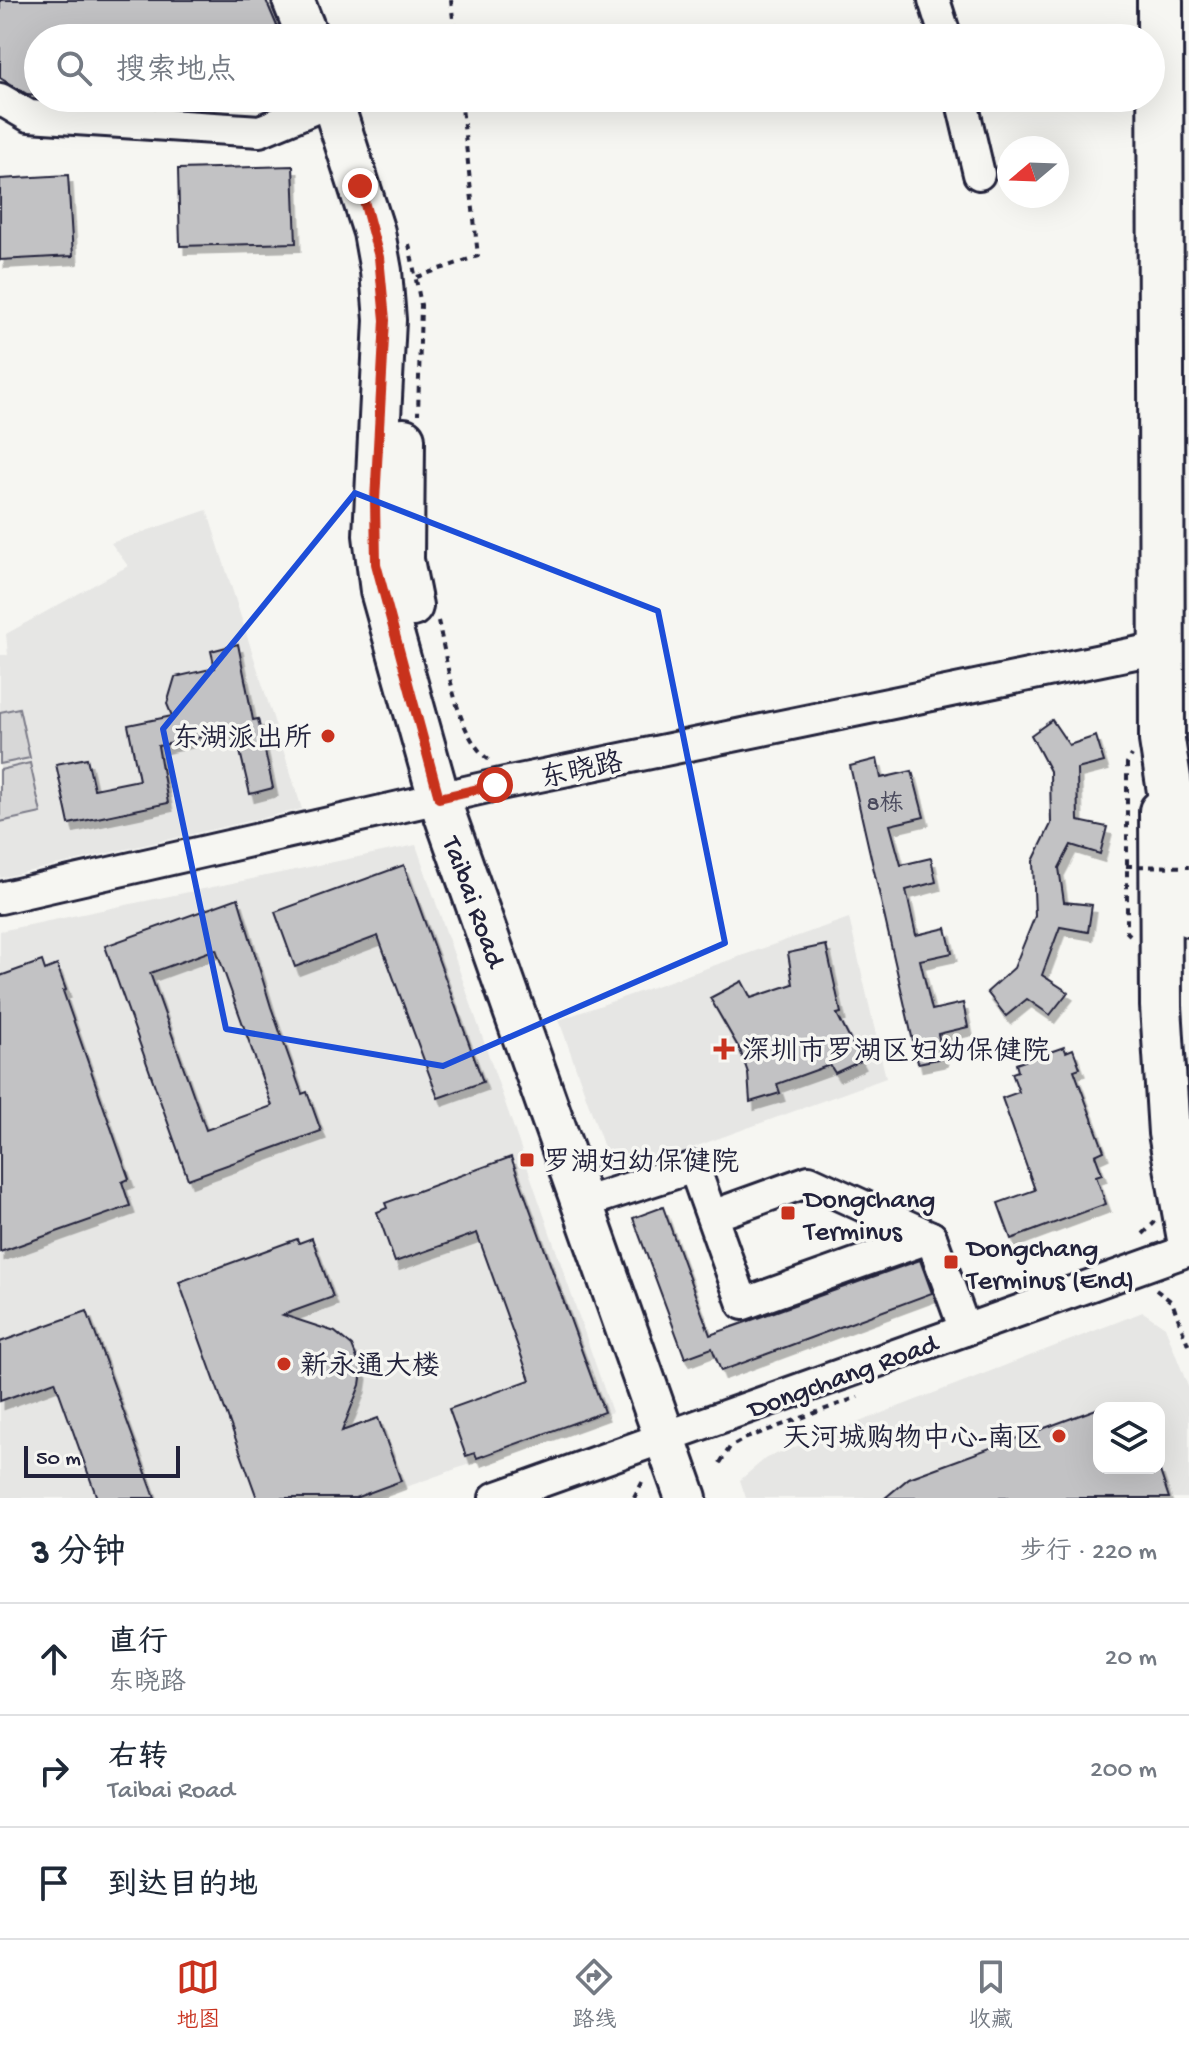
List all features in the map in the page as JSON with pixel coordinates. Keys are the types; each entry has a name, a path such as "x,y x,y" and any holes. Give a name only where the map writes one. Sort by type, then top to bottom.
{"highway":[{"path":"1160,0 1161,24"},
{"path":"1163,112 1176,641 1144,751 1189,914"}],"main road":[{"path":"293,0 302,24"},
{"path":"313,0 322,24"},
{"name":"Taibai Road","path":"341,112 381,271 385,320 374,535 378,578 450,796 673,1434 686,1498"},
{"path":"1144,751 1158,894 1169,1133 1189,1247"},
{"name":"Taibai Road","path":"673,1434 713,1480"}],"street":[{"path":"934,0 942,24"},
{"path":"0,99 29,116 260,131 306,112"},
{"path":"964,112 979,174"},
{"name":"东晓路","path":"0,898 450,796 1176,641"},
{"path":"593,1200 694,1167 743,1304 931,1237"},
{"path":"712,1216 809,1181 931,1237 965,1330"},
{"name":"Dongchang Road","path":"495,1498 1189,1247"}],"path":[{"path":"451,0 454,24"},
{"path":"417,277 478,256 463,112"},
{"path":"1127,932 1126,866 1144,751"},
{"path":"1126,866 1189,867"},
{"path":"1144,1293 1158,1289 1166,1294 1189,1347"},
{"path":"713,1480 730,1447 744,1439 865,1395"},
{"path":"634,1498 644,1479"}],"highlighted area":[{"path":"355,493 658,611 725,943 443,1066 226,1029 163,729"}],"shaded area":[{"path":"207,510 302,809 0,878 0,655 8,655 6,634 128,566 111,543"},
{"path":"19,708 30,758 0,764 0,712"},
{"path":"30,763 41,813 0,822 0,770"},
{"path":"416,845 612,1412 376,1498 0,1498 0,931"},
{"name":"深圳市罗湖区妇幼保健院","path":"849,918 886,1078 614,1176 559,1020"},
{"path":"1143,1312 1165,1327 1189,1389 1189,1498 746,1498 740,1480 766,1458"}],"building":[{"path":"0,0 266,0 276,24 24,24 24,92 0,78"},
{"path":"293,166 296,243 180,246 178,169"},
{"path":"68,175 73,256 0,260 0,179"},
{"path":"238,644 253,720 258,719 273,788 250,794 235,730 158,746 168,803 69,824 56,764 87,758 94,789 139,780 128,725 172,716 167,704 175,677 215,668 211,651"},
{"path":"1052,720 1069,745 1096,736 1104,762 1077,769 1078,821 1107,827 1100,854 1071,845 1059,868 1064,902 1092,905 1088,932 1060,927 1042,975 1068,992 1050,1015 1027,999 1006,1016 987,992 1014,968 1035,916 1033,861 1051,824 1050,771 1031,735"},
{"path":"877,759 881,778 912,771 924,817 890,825 901,865 931,858 936,882 906,890 916,935 946,928 952,953 920,960 932,1010 963,1003 968,1027 938,1034 943,1058 918,1063 850,766"},
{"path":"404,865 483,1082 438,1098 378,936 295,967 275,912"},
{"path":"238,898 271,1007 302,1094 307,1092 321,1131 188,1179 105,946","holes":["216,949 272,1106 206,1130 150,973"]},
{"path":"826,945 841,1013 837,1014 861,1061 835,1073 830,1065 777,1084 780,1093 750,1102 748,1073 740,1050 710,998 742,981 751,998 793,984 788,953"},
{"path":"42,961 45,970 57,965 66,990 63,991 129,1179 122,1182 130,1206 0,1252 0,976"},
{"path":"1064,1047 1066,1052 1073,1049 1080,1068 1074,1070 1104,1151 1095,1155 1102,1174 1096,1176 1106,1204 1011,1239 998,1203 1035,1190 1002,1098 1019,1092 1012,1073 1018,1071 1016,1064"},
{"path":"511,1157 604,1412 477,1458 475,1453 466,1456 449,1409 530,1380 477,1233 395,1262 377,1212 387,1208 385,1203"},
{"path":"663,1207 710,1335 920,1260 932,1293 721,1371 712,1348 685,1358 633,1218"},
{"name":"新永通大楼","path":"312,1238 333,1297 283,1315 335,1332 352,1346 362,1371 360,1385 342,1431 378,1418 401,1481 355,1498 257,1498 179,1282 297,1239 299,1243"},
{"path":"87,1311 155,1498 97,1498 55,1381 0,1401 0,1342"},
{"name":"天河城购物中心-南区","path":"1093,1410 1093,1474 1161,1474 1169,1498 885,1498 909,1478"}],"place":[{"name":"东湖派出所","path":"328,736"},
{"name":"深圳市罗湖区妇幼保健院","path":"724,1049"},
{"name":"罗湖妇幼保健院","path":"527,1160"},
{"name":"Dongchang Terminus","path":"788,1213"},
{"name":"Dongchang Terminus (End)","path":"951,1262"},
{"name":"新永通大楼","path":"284,1364"},
{"name":"天河城购物中心-南区","path":"1059,1436"}],"route":[{"path":"360,186 379,257 385,320 374,518 381,591 439,798 495,785"}]}
